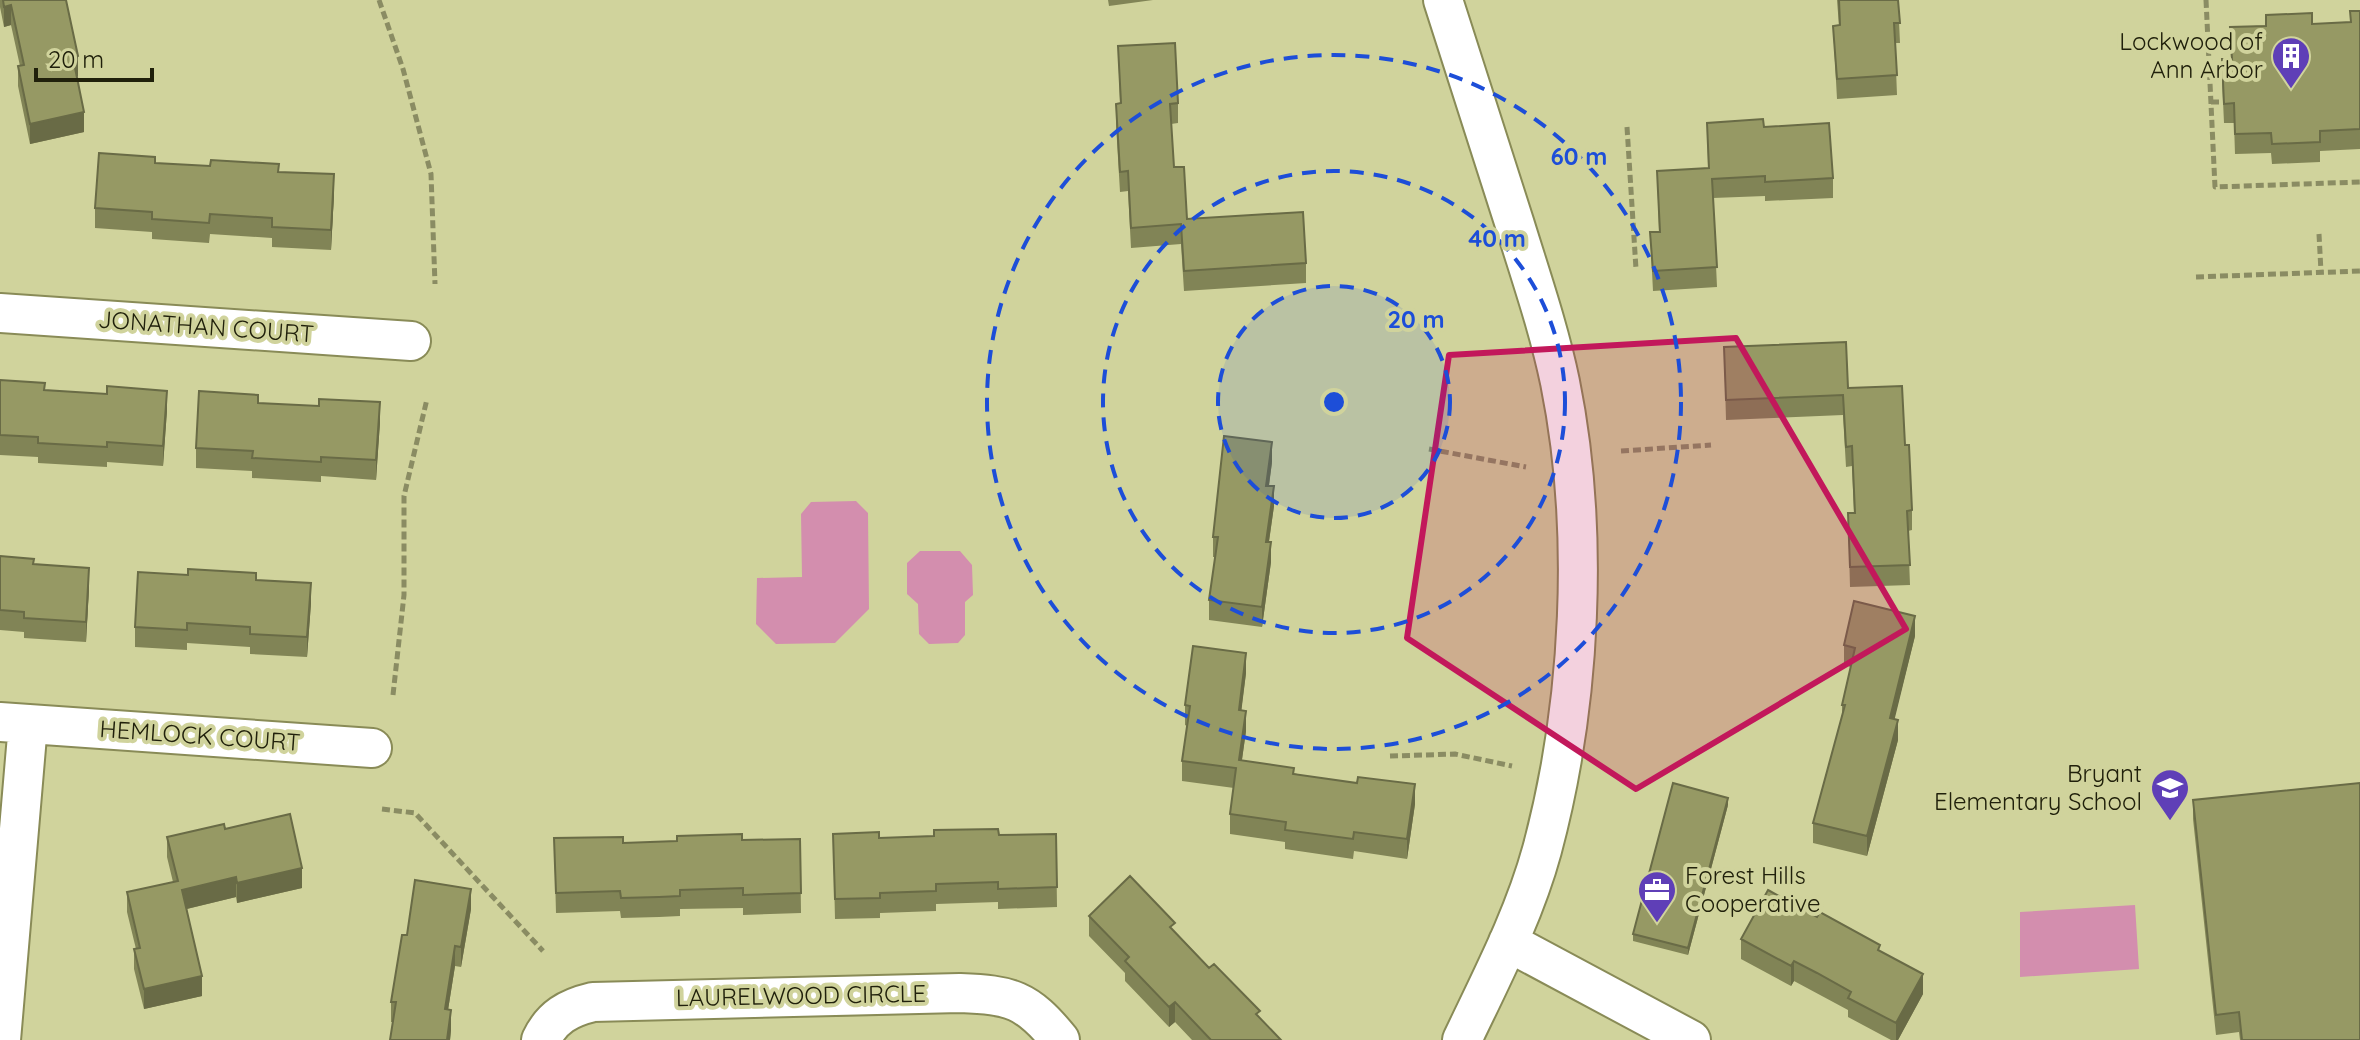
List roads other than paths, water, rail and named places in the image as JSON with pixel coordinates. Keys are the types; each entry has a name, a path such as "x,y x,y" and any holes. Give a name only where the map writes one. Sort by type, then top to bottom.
{"street":[{"path":"1443,0 1541,307 1560,382 1573,464 1576,578 1571,697 1559,776 1541,853 1508,942 1462,1040"},
{"name":"JONATHAN COURT","path":"0,313 411,341"},
{"name":"HEMLOCK COURT","path":"1,1040 14,723 372,748"},
{"path":"1508,942 1691,1040"},
{"name":"LAURELWOOD CIRCLE","path":"541,1040 548,1025 569,1008 593,1002 960,993 1001,996 1022,1003 1047,1023 1060,1040"}],"place":[{"name":"Lockwood of Ann Arbor","path":"2291,90"},
{"name":"Bryant Elementary School","path":"2170,822"},
{"name":"Forest Hills Cooperative","path":"1657,924"}]}
